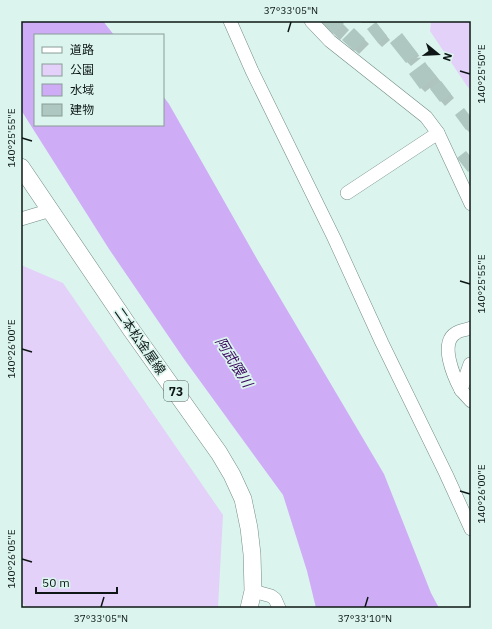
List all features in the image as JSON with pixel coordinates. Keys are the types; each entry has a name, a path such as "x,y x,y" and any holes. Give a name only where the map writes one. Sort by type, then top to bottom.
{"main road":[{"name":"二本松金屋線","path":"21,167 130,328 219,453 232,475 243,499 247,516 252,554 253,591 249,608"}],"street":[{"path":"230,21 252,71 334,238 382,343 471,529"},
{"path":"311,21 330,41 426,117 438,133 471,204"},
{"path":"348,193 438,133"},
{"path":"21,219 51,210"},
{"path":"471,328 457,332 449,342 449,354 452,368 461,390 471,401"},
{"path":"461,390 470,364"},
{"path":"253,591 275,598 279,608"}],"green space":[{"path":"431,21 471,21 471,90 430,31"},
{"path":"21,265 63,283 223,515 218,608 27,608 21,601"}],"water":[{"name":"阿武隈川","path":"21,21 103,21 113,34 34,34 34,126 164,126 164,97 257,259 384,474 431,593 439,608 316,608 307,571 283,495 184,359 109,249 21,110"}],"building":[{"path":"320,21 342,21 344,23 333,34"},
{"path":"376,22 387,36 378,43 367,29"},
{"path":"354,28 365,39 354,51 342,40"},
{"path":"402,33 418,54 406,63 390,43"},
{"path":"425,62 436,77 420,89 409,74"},
{"path":"441,81 451,94 440,102 430,89"},
{"path":"464,108 471,117 471,125 466,130 455,115"},
{"path":"466,151 471,157 471,170 468,172 457,158"}]}
